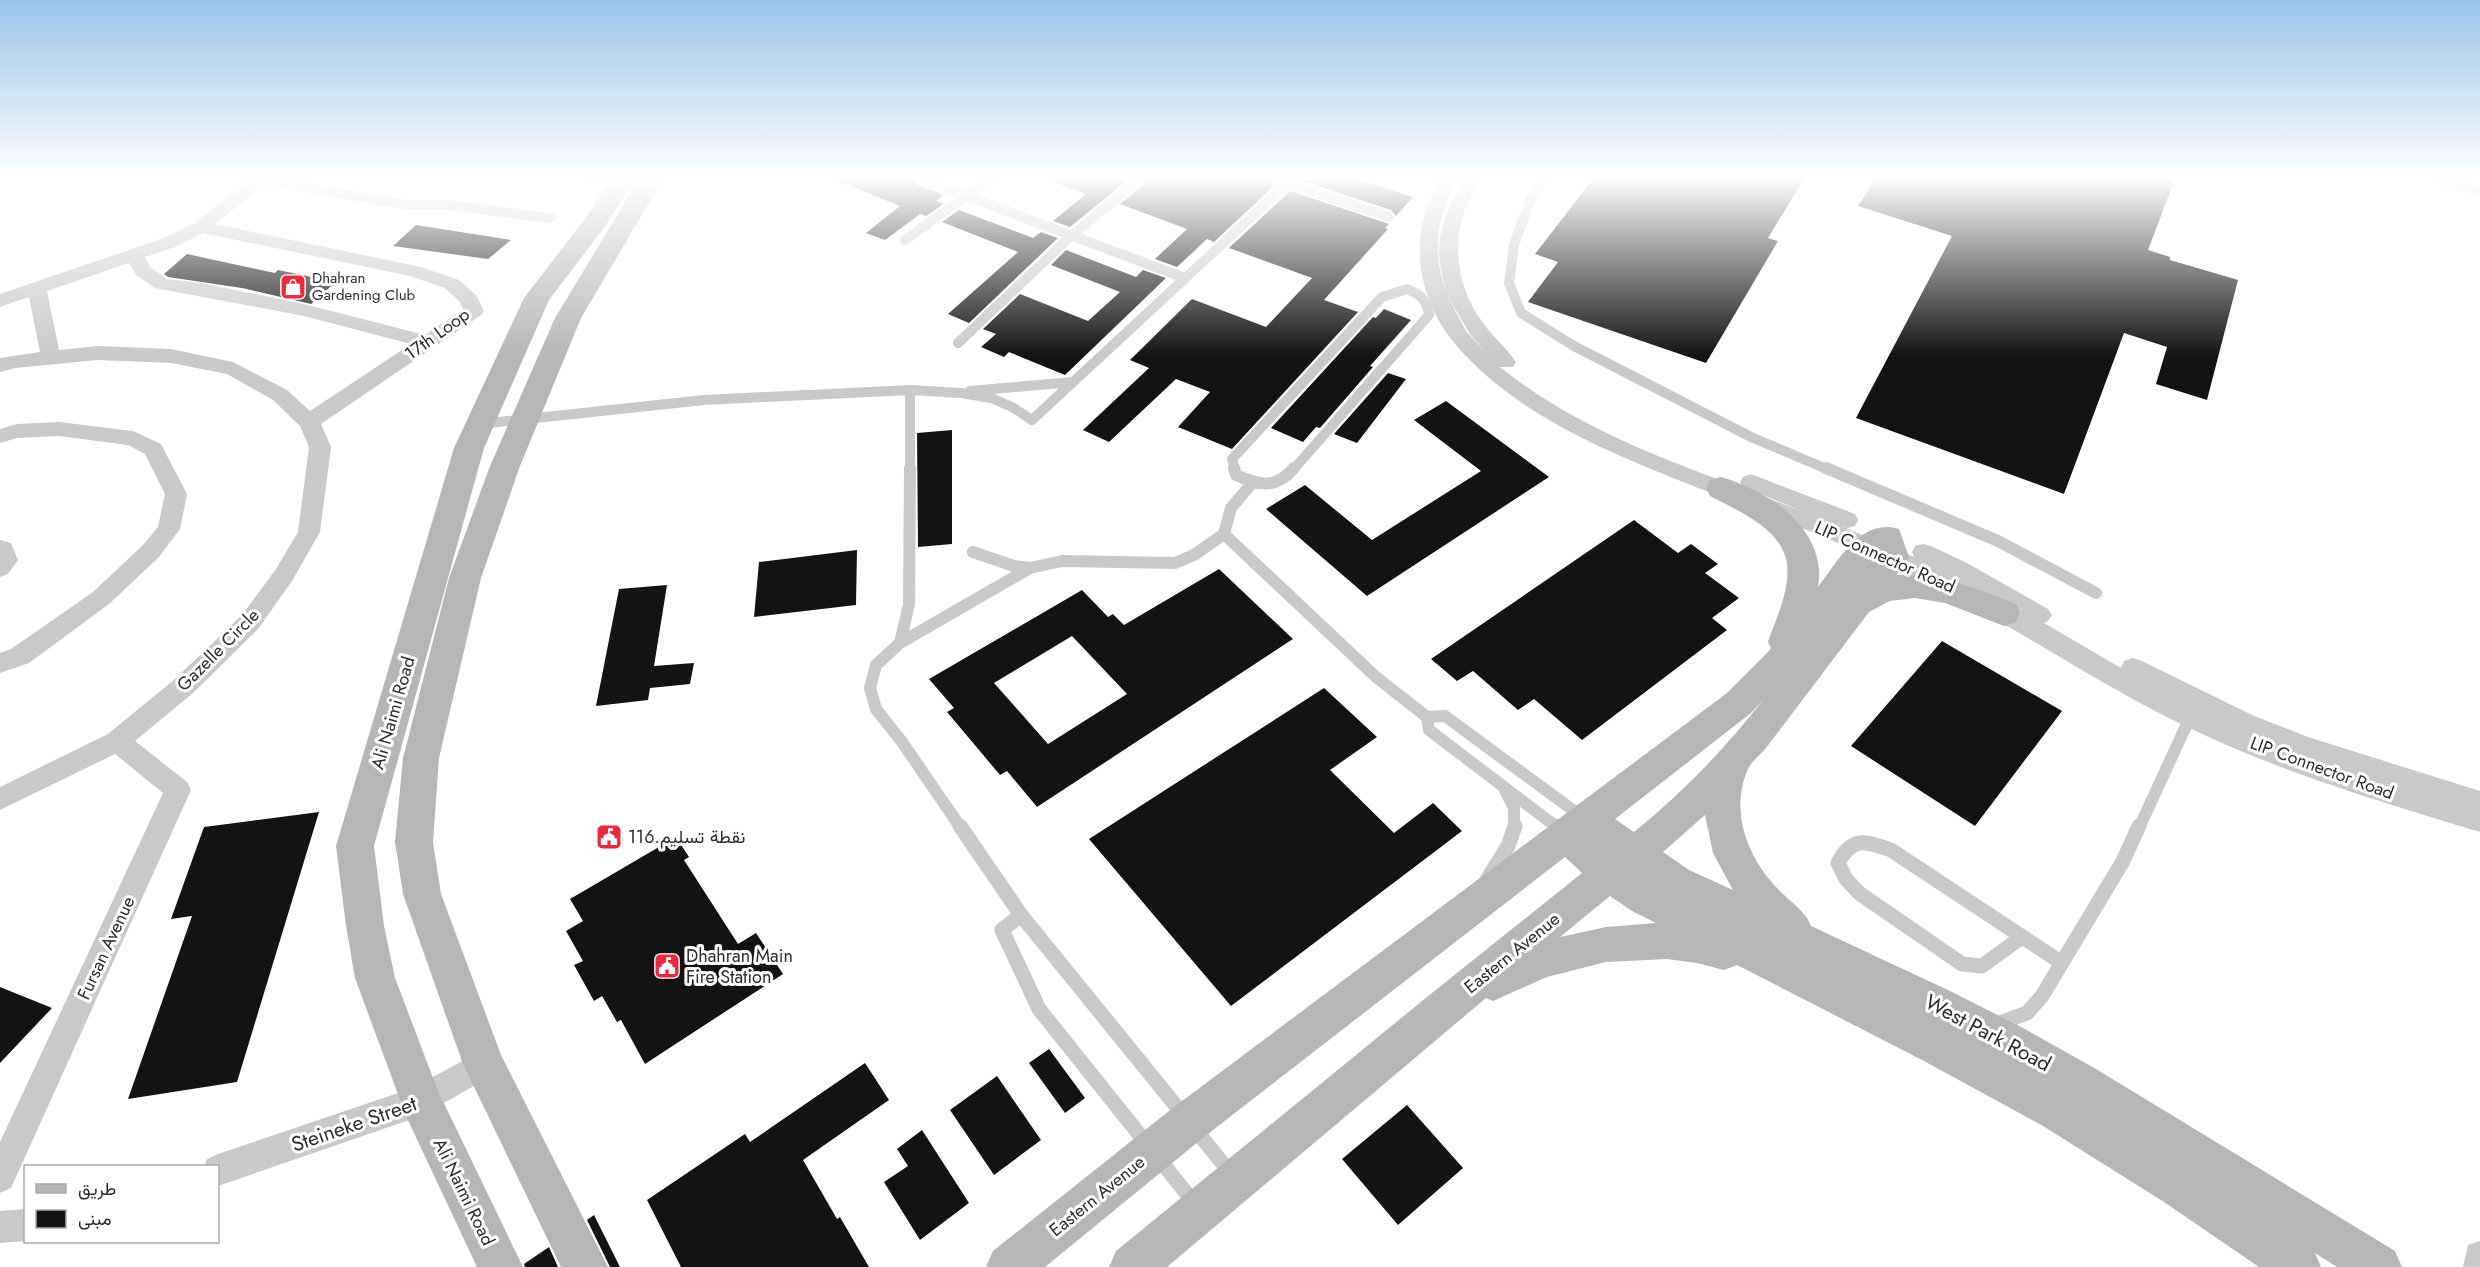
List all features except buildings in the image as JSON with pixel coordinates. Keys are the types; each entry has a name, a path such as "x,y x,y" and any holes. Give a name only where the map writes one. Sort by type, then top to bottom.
{"main road":[{"name":"Ali Naimi Road","path":"500,1267 421,1101 375,978 365,926 355,846 469,448 537,298 583,238"},
{"name":"Ali Naimi Road","path":"585,1267 484,1064 422,894 414,842 422,758 465,578 505,466 602,238"},
{"name":"Eastern Avenue","path":"1720,488 1764,512 1785,529 1799,544 1804,558 1805,573 1780,661"},
{"name":"Eastern Avenue","path":"1132,1267 1235,1179 1684,813 1731,765 1857,605 1883,547"},
{"name":"Eastern Avenue","path":"1009,1267 1189,1122 1472,904 1739,703 1883,547"},
{"name":"Eastern Avenue","path":"1857,605 1876,591 1889,587 1921,585 1937,588 2004,613"},
{"path":"1731,765 1724,798 1724,828 1731,851 1745,879 1819,969"},
{"name":"West Park Road","path":"1576,826 1622,864 1646,898 1819,969 1984,1029 2081,1083 2379,1267"},
{"path":"1441,1010 1512,972 1588,947 1632,942 1665,940 1819,969"},
{"name":"West Park Road","path":"1819,969 1938,1047 2058,1111 2179,1187 2298,1267"}],"street":[{"path":"0,301 178,238"},
{"name":"17th Loop","path":"256,238 414,270 452,284 469,299 474,311 309,422"},
{"name":"LIP Connector Road","path":"1428,238 1427,249 1439,300 1467,346 1494,373 1553,414 1590,433 1720,488 1883,547 1959,569 2105,653 2194,709 2315,770 2480,821"},
{"name":"LIP Connector Road","path":"1448,238 1447,258 1451,283 1470,322 1510,366 1532,384 1568,406 1883,547 2134,688 2302,746 2480,802"},
{"path":"134,255 143,271 162,285 201,289 304,310 427,342"},
{"path":"37,288 51,358"},
{"name":"Gazelle Circle","path":"0,365 14,361 98,353 171,356 233,369 280,395 309,422 320,447 309,532 284,575 250,622 184,686 117,741 0,799"},
{"path":"0,436 17,431 58,429 133,438 153,449 176,494 169,529 151,551 101,598 20,656 0,663"},
{"path":"0,548 3,549 7,560 0,568"},
{"name":"Fursan Avenue","path":"0,1177 178,790 117,741"},
{"name":"Steineke Street","path":"219,1170 421,1101 484,1064"},
{"path":"0,1227 24,1225"},
{"path":"2479,1267 2480,1257"}],"lane":[{"path":"958,343 1069,238"},
{"path":"1080,238 1185,278"},
{"path":"479,424 704,399 910,390 961,393 991,398 1012,407 1032,420 1228,238"},
{"path":"1516,238 1509,283 1521,313 1574,346 1751,436 1998,541 2096,593"},
{"path":"1407,289 1420,294 1428,304 1429,315 1284,480 1268,484 1252,483 1236,475 1232,459 1382,297 1407,289"},
{"path":"1429,315 1452,324"},
{"path":"961,393 995,387 1053,386 1073,382"},
{"path":"900,643 909,604 910,390"},
{"path":"973,552 1014,566 1030,567 1062,561 1175,563 1194,555 1224,534 1231,508 1252,483"},
{"path":"1224,534 1376,677 1427,717 1445,716 1576,826"},
{"path":"1030,567 900,643 876,665 870,687 876,709 902,742 1021,915 1235,1179"},
{"path":"1984,1029 2026,1013 2042,996 2123,861 2194,709"},
{"path":"1427,717 1429,730 1501,783 1576,826"},
{"path":"1472,904 1505,852 1513,830 1515,810 1501,783"},
{"path":"2022,937 1982,966 1962,964 1859,893 1846,879 1838,863 1844,849 1855,842 1870,842 1891,850 2062,963"},
{"path":"1021,915 1002,930 1039,1009 1151,1152 1200,1210"}],"place":[{"name":"Dhahran Gardening Club","path":"293,287"},
{"name":"نقطة تسليم.116","path":"609,837"},
{"name":"Dhahran Main Fire Station","path":"667,966"}]}
